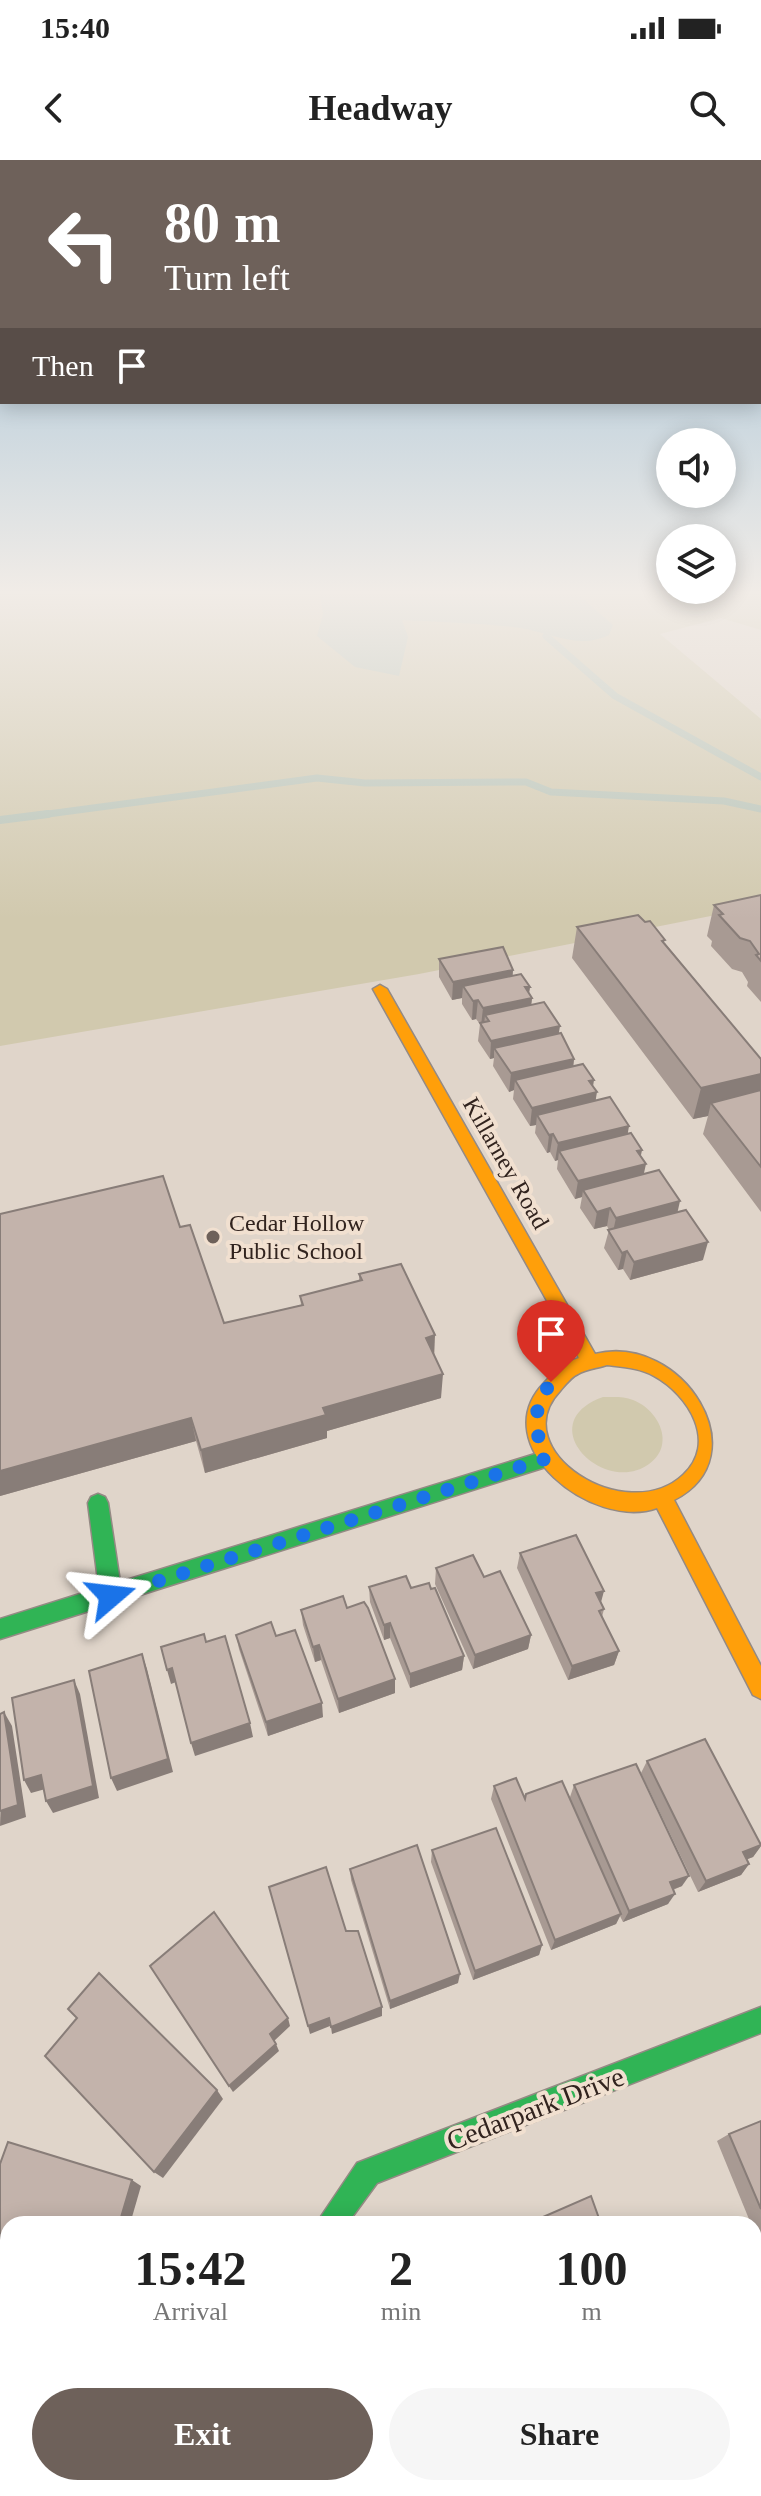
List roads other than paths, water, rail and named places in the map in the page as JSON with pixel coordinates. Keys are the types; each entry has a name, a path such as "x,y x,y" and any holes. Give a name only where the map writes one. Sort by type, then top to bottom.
{"street":[{"name":"Killarney Road","path":"380,989 590,1361"},
{"path":"607,1358 637,1361 664,1371 688,1389 704,1411 710,1428 710,1454 698,1477 688,1487 663,1500 625,1504 593,1497 565,1481 545,1459 534,1427 538,1402 558,1376 590,1361 607,1358"},
{"path":"0,1629 545,1459"},
{"path":"663,1500 761,1688"},
{"path":"98,1503 111,1596"},
{"name":"Cedarpark Drive","path":"336,2216 367,2173 761,2020"}],"waterway":[{"path":"624,701 761,777"},
{"path":"47,814 317,778 365,783 526,782 551,792 724,801 761,809"},
{"path":"0,820 47,814"},
{"path":"33,816 47,814"}],"place":[{"name":"Cedar Hollow Public School","path":"213,1237"}]}
